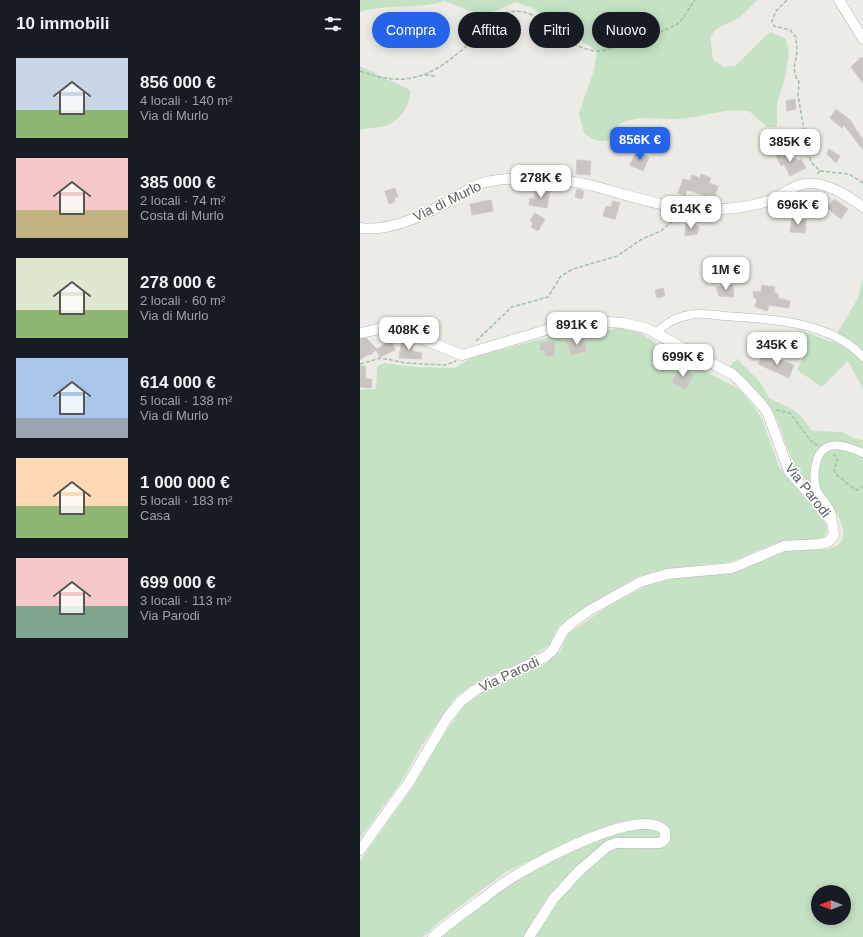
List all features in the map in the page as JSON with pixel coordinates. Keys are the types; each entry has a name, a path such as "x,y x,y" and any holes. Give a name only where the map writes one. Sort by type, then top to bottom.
{"street":[{"path":"839,0 863,39"},
{"name":"Via di Murlo","path":"360,228 380,229 394,225 450,200 476,186 492,181 550,180 572,182 676,207 701,210 748,207 771,200 805,183"},
{"path":"805,183 813,183 830,188 863,208"},
{"path":"655,334 664,324 688,315 700,314 748,318 802,325 819,330 845,343 863,357"},
{"name":"Via Parodi","path":"360,850 409,782 447,718 460,702 475,690 541,659 553,650 563,631 573,622 603,602 640,582 667,574 732,568 784,546 820,544 828,542 834,535 832,522 789,471 768,414 762,405 740,381 725,370 646,328 623,323 595,322 564,325 469,353 458,354"},
{"path":"360,333 378,328 400,330 458,354"},
{"path":"832,522 832,513 816,488 814,470 819,454 824,448 836,445 851,448 863,453"},
{"path":"433,937 512,877 581,842 621,826 634,824 658,826 664,831 665,840 660,843 616,843 608,846 580,870 554,898 529,937"}],"path":[{"path":"360,71 373,76 400,80 415,79 425,75 456,56 495,20 507,13 519,10 547,24 562,38 586,48 599,51 617,47 661,32 678,23 695,0"},
{"path":"787,0 776,11 772,21 774,26 790,30 796,37 797,57 794,68 799,82 800,107 811,162 820,171"},
{"path":"425,75 436,76"},
{"path":"805,183 820,171 832,171 849,174 863,183"},
{"path":"471,345 484,336 512,307 548,296 561,276 573,269 617,256 642,239 661,231 674,220 687,216"},
{"path":"360,364 381,358 406,363 445,365 453,364 457,360 458,354"}],"green space":[{"path":"360,0 757,0 739,18 716,29 710,37 713,59 723,67 735,66 770,32 786,39 789,53 785,78 777,103 777,125 775,127 767,127 749,111 730,111 680,119 633,119 619,124 615,137 606,141 595,140 584,133 579,113 594,70 597,51 592,48 660,48 660,12 592,12 592,48 584,43 584,12 538,12 535,9 515,2 504,8 490,12 472,12 444,1 434,4 371,9 360,12"},
{"path":"360,66 410,90 409,100 405,110 397,119 388,125 360,130"},
{"path":"863,280 863,389 848,361 822,387 797,370 806,352 791,349 799,330 832,342 858,298"},
{"path":"621,327 637,331 653,341 664,355 682,359 739,389 753,405 762,419 779,467 826,524 827,530 825,537 819,539 775,543 730,562 653,572 637,577 577,613 559,626 549,645 534,656 477,682 454,699 422,745 401,782 360,838 360,390 376,389 377,366 384,363 414,367 455,368 473,357 526,343 564,334 605,331"},
{"path":"737,359 760,382 769,398 797,412 813,431 842,432 856,439 863,440 863,937 536,937 559,899 584,874 611,851 617,848 654,849 666,846 671,839 669,829 666,825 659,821 634,819 619,822 577,838 506,872 440,921 423,937 360,937 360,861 413,787 448,728 466,704 491,687 544,665 560,651 569,633 609,606 648,585 682,577 735,572 785,551 828,549 838,545 843,539 843,528 839,518 826,500 802,476 789,452 776,418 765,401 744,379 729,367"},
{"path":"637,828 654,829 660,832 661,837 658,839 602,845 558,886 543,904 523,937 442,937 486,902 533,871 584,846"}],"building":[{"path":"861,57 863,58 863,83 851,67"},
{"path":"795,99 796,109 787,111 786,101"},
{"path":"836,109 850,120 863,140 863,150 844,125 842,128 830,118"},
{"path":"788,149 793,159 796,158 798,161 801,159 806,168 790,176 784,164 781,166 776,155"},
{"path":"829,149 840,156 836,163 827,154"},
{"path":"636,152 649,157 643,171 630,165"},
{"path":"577,160 591,161 590,175 576,174"},
{"path":"701,174 711,178 709,183 718,186 715,196 707,194 707,196 687,190 685,196 678,193 683,179 690,181 692,175 700,178"},
{"path":"395,188 398,197 394,198 395,202 389,204 385,191"},
{"path":"543,189 550,190 547,208 529,205 530,198 534,199 535,191 542,193"},
{"path":"577,189 584,191 582,199 575,197"},
{"path":"834,199 848,209 841,219 827,208"},
{"path":"491,200 493,211 472,215 470,204"},
{"path":"613,201 620,203 615,219 603,216 606,206 611,207"},
{"path":"535,213 545,219 538,231 531,227 533,223 530,221"},
{"path":"792,217 806,220 805,233 790,232"},
{"path":"686,224 694,224 699,227 697,234 685,236"},
{"path":"733,285 734,297 719,296 716,287"},
{"path":"762,285 775,287 774,292 778,294 778,298 790,301 789,308 769,305 767,311 755,307 757,299 754,298 753,291 761,292"},
{"path":"663,288 665,296 657,298 655,290"},
{"path":"424,318 435,321 432,332 421,329"},
{"path":"584,337 586,351 572,355 566,341"},
{"path":"366,338 377,349 392,339 395,350 380,357 376,350 360,360 360,339"},
{"path":"402,339 413,342 412,351 422,353 421,359 399,358"},
{"path":"541,342 555,342 554,356 545,356 545,351 540,350"},
{"path":"764,354 794,365 789,378 758,364"},
{"path":"360,366 365,366 366,379 372,379 371,388 360,387"},
{"path":"680,366 694,375 685,389 672,382"}]}
